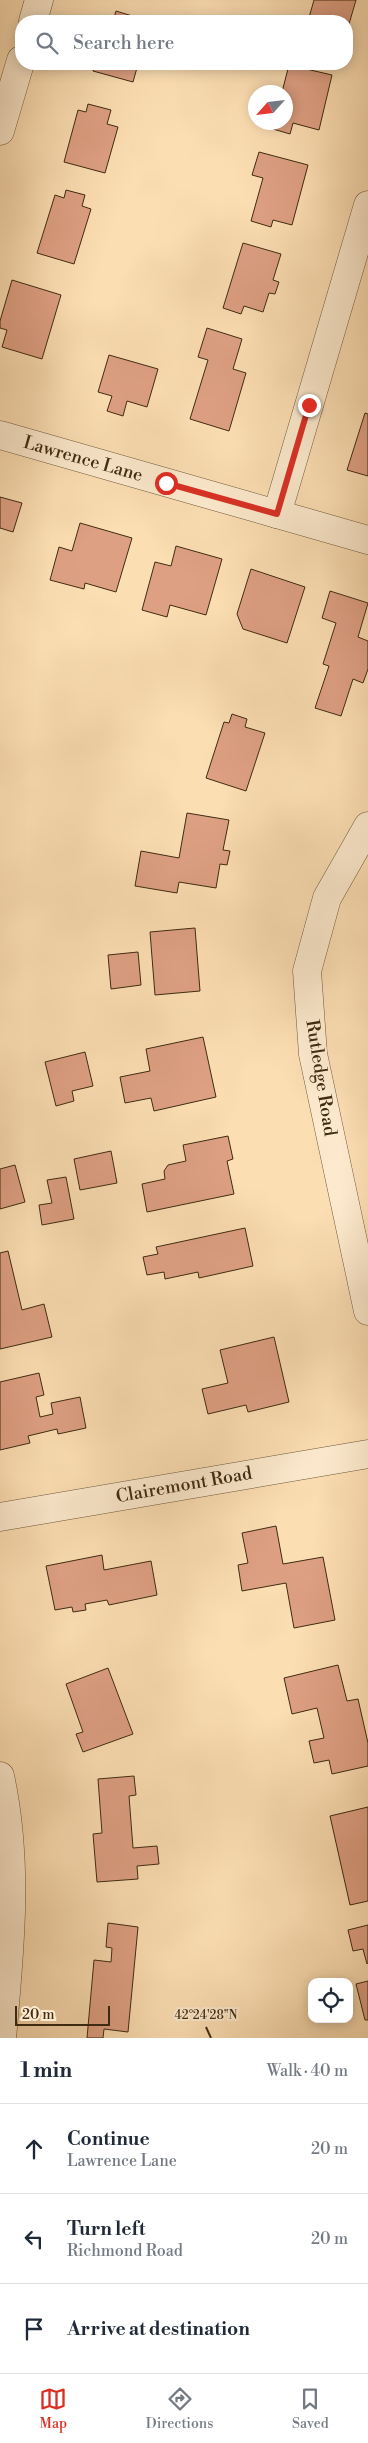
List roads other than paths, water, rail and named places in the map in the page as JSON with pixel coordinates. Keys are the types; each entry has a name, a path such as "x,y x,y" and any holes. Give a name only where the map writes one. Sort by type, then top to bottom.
{"street":[{"path":"35,15 39,0"},
{"path":"0,131 18,70"},
{"path":"277,514 368,205"},
{"name":"Lawrence Lane","path":"0,435 368,540"},
{"name":"Rutledge Road","path":"368,826 327,898 307,971 313,1054 368,1311"},
{"name":"Clairemont Road","path":"0,1517 368,1454"},
{"path":"0,1776 6,1809 12,1870 10,1945 2,2038"}]}
